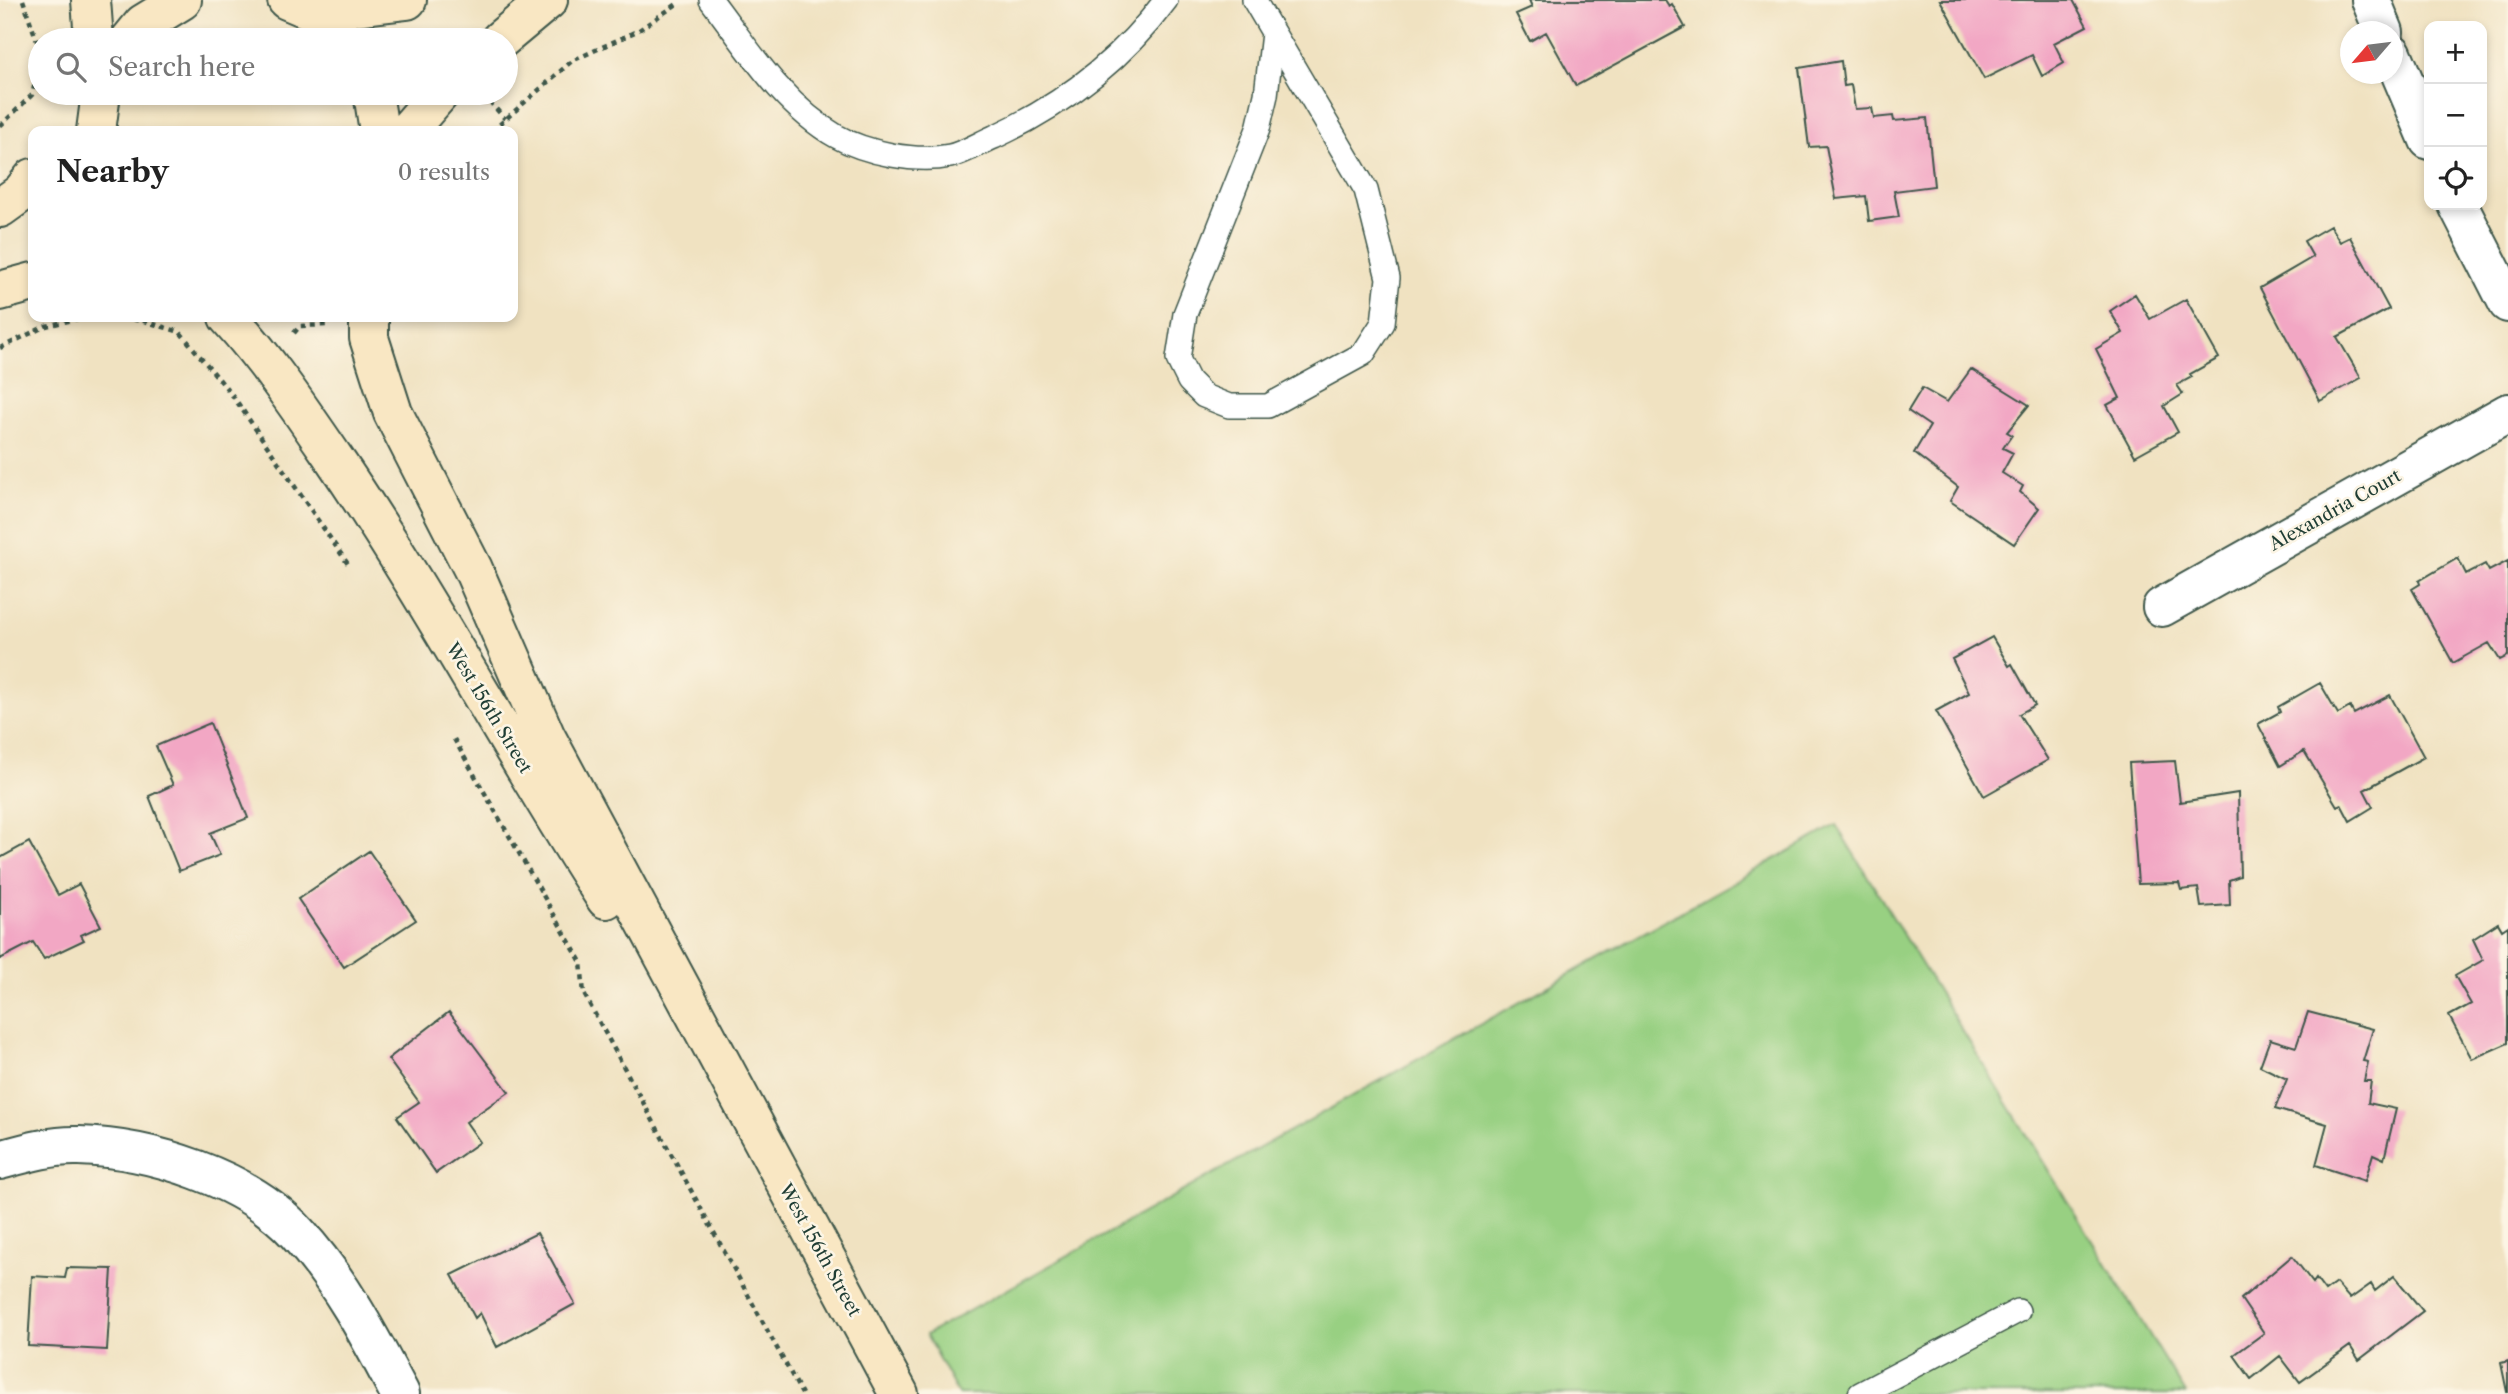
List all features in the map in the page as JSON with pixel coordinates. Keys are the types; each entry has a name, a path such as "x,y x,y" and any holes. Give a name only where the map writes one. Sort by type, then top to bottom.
{"street":[{"path":"91,0 93,28"},
{"path":"140,28 182,0"},
{"path":"300,5 407,0"},
{"path":"514,28 548,0"},
{"path":"2371,0 2380,21"},
{"path":"300,5 330,28"},
{"path":"2403,79 2424,128"},
{"path":"78,126 97,105"},
{"path":"375,105 378,126"},
{"path":"411,126 430,105"},
{"path":"0,208 21,193 28,184"},
{"path":"2461,210 2508,303"},
{"path":"0,291 28,283"},
{"name":"West 156th Street","path":"232,322 265,362 386,535 554,818 741,1106"},
{"name":"West 156th Street","path":"369,322 369,338 393,413 473,569 546,737 741,1106 899,1394"},
{"name":"Alexandria Court","path":"2162,607 2508,413"},
{"path":"0,1160 34,1150 77,1146 132,1152 185,1165 240,1189 295,1230 328,1270 352,1304 400,1394"}],"lane":[{"path":"711,0 790,99 835,135 872,152 950,156 1039,116 1095,78 1149,24 1166,0"},
{"path":"1254,0 1366,190 1388,278 1382,323 1363,354 1268,406 1229,407 1204,396 1189,381 1178,359 1185,314 1258,129 1266,95 1273,33"},
{"path":"1860,1394 2018,1311"}],"path":[{"path":"23,0 33,28"},
{"path":"498,126 572,61 639,30 683,0"},
{"path":"0,126 28,100"},
{"path":"492,105 505,120"},
{"path":"0,348 58,322"},
{"path":"147,322 180,332 233,396 354,573"},
{"path":"233,396 300,326 346,322"},
{"path":"452,736 581,962 584,995 802,1394"}],"green space":[{"path":"1836,825 2186,1394 958,1394 926,1335"}],"building":[{"path":"1529,0 1665,0 1669,6 1672,4 1685,27 1576,86 1546,32 1530,41 1516,14 1532,7"},
{"path":"1940,0 2073,0 2087,26 2054,43 2064,63 2042,76 2032,55 1984,79"},
{"path":"1841,61 1844,86 1851,85 1855,109 1872,108 1874,118 1893,116 1894,121 1927,118 1934,186 1894,191 1899,217 1869,221 1866,196 1836,199 1826,146 1809,147 1799,68"},
{"path":"2330,226 2340,242 2350,237 2389,309 2337,337 2361,378 2320,401 2260,288 2313,257 2304,241"},
{"path":"2135,294 2150,319 2186,299 2219,358 2190,374 2192,377 2177,385 2183,394 2164,406 2178,432 2135,456 2107,405 2120,398 2096,349 2123,333 2110,311"},
{"path":"1971,369 2029,405 2007,432 2012,435 2003,448 2013,453 2002,473 2023,486 2020,492 2039,508 2014,544 1950,501 1958,487 1914,453 1930,426 1908,411 1922,388 1947,402"},
{"path":"2458,558 2466,574 2485,564 2489,571 2508,561 2508,656 2500,660 2489,643 2453,663 2412,589 2420,584 2419,581"},
{"path":"1992,637 2009,666 2012,664 2035,705 2019,714 2048,760 1984,796 1936,711 1969,693 1952,659"},
{"path":"2320,683 2338,714 2350,707 2354,714 2390,695 2424,757 2364,790 2373,807 2350,821 2341,804 2337,806 2304,751 2280,766 2258,724 2280,712 2278,707"},
{"path":"210,723 248,818 210,833 220,855 179,871 149,796 173,785 156,746"},
{"path":"2175,761 2180,802 2238,793 2240,876 2229,880 2230,905 2201,907 2198,888 2181,890 2179,883 2138,884 2129,763"},
{"path":"29,842 58,895 79,884 101,926 81,935 84,940 44,959 33,942 0,959 0,858"},
{"path":"369,851 416,920 344,967 298,899"},
{"path":"2498,923 2502,930 2508,926 2508,1043 2472,1059 2449,1016 2471,1004 2455,976 2483,960 2473,939"},
{"path":"449,1012 509,1092 466,1122 480,1142 436,1173 397,1117 419,1102 388,1059"},
{"path":"2308,1012 2373,1029 2363,1061 2368,1062 2364,1081 2371,1081 2368,1103 2396,1109 2384,1159 2373,1154 2365,1181 2316,1165 2327,1124 2275,1109 2287,1079 2260,1066 2270,1039 2296,1047"},
{"path":"537,1233 575,1304 497,1347 480,1313 475,1318 452,1275"},
{"path":"2292,1256 2313,1283 2316,1279 2325,1291 2336,1283 2350,1299 2371,1284 2375,1291 2394,1276 2423,1311 2359,1360 2350,1346 2300,1382 2280,1356 2251,1379 2234,1355 2264,1333 2241,1299"},
{"path":"67,1268 112,1269 107,1350 28,1346 32,1276 65,1278"},
{"path":"2508,1361 2508,1392 2507,1392 2501,1363"}]}
